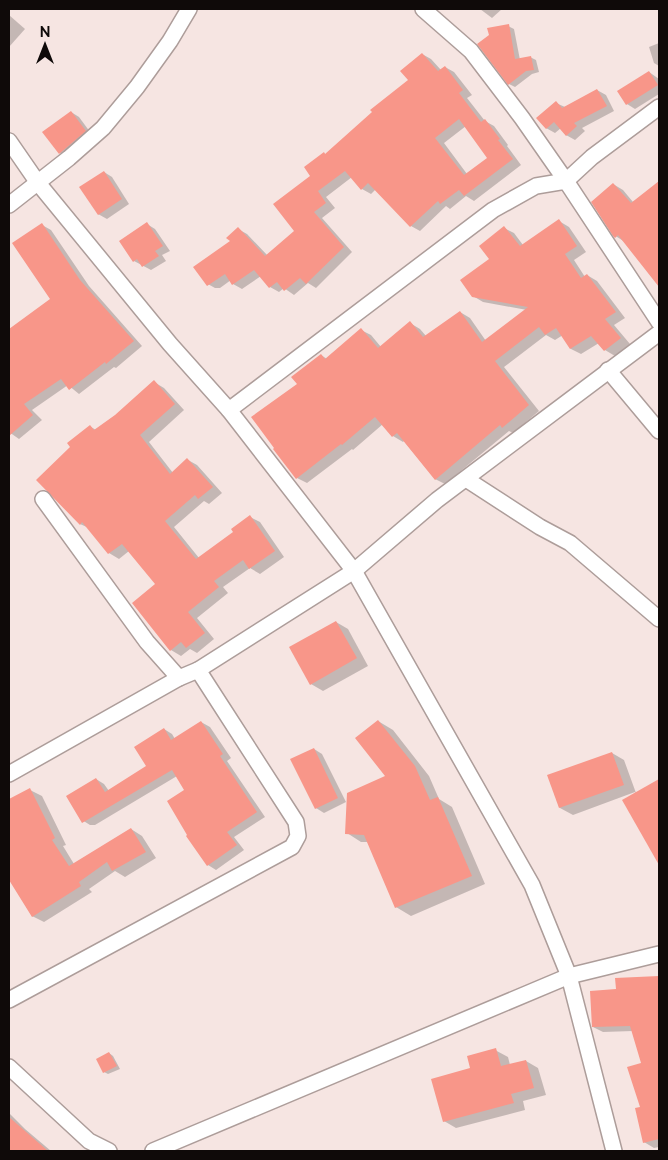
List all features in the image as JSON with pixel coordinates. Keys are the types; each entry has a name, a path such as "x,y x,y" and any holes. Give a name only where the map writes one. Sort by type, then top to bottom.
{"street":[{"path":"9,205 103,128 137,88 170,41 189,9"},
{"path":"423,9 471,51 522,118 659,322"},
{"path":"229,410 493,210 536,186 566,181 574,176 592,157 659,107"},
{"path":"9,141 38,183 170,344 229,410 354,571 532,885 569,976 614,1151"},
{"path":"9,774 179,678 198,670 354,571 437,500 659,332"},
{"path":"608,370 659,430"},
{"path":"466,479 540,527 570,543 659,619"},
{"path":"43,499 148,642 179,678"},
{"path":"9,1000 292,847 298,836 296,822 198,670"},
{"path":"153,1151 569,976 659,954"},
{"path":"9,1067 89,1141 109,1151"}],"building":[{"path":"509,24 515,59 531,56 534,70 526,71 508,85 477,44 489,35 487,28"},
{"path":"422,53 438,71 445,66 463,90 459,93 481,122 485,119 513,159 464,196 459,190 440,204 438,201 410,227 368,183 361,190 345,171 318,191 326,203 314,212 344,247 306,284 300,278 284,291 277,282 269,288 254,270 232,285 225,274 207,286 193,267 230,241 226,238 238,227 265,256 294,231 273,204 310,176 304,167 324,152 325,154 372,112 370,110 408,80 400,71","holes":["459,119 487,158 464,175 435,138"]},
{"path":"649,71 658,85 626,105 617,91"},
{"path":"597,89 607,106 574,123 577,126 566,136 554,122 546,129 536,118 556,101 562,108"},
{"path":"71,111 86,131 59,154 42,132"},
{"path":"104,171 122,199 98,215 79,187"},
{"path":"659,181 659,287 618,235 615,238 613,236 591,202 613,183 631,203"},
{"path":"559,219 577,246 565,254 581,278 587,274 616,312 605,319 621,338 604,351 591,336 570,349 556,328 545,335 539,327 495,361 529,405 502,428 500,425 435,480 397,433 392,437 375,417 342,445 296,479 251,417 297,384 291,377 321,354 325,359 361,328 378,348 410,321 423,337 460,311 482,342 528,307 472,297 460,280 489,259 479,246 504,226 520,246"},
{"path":"147,222 163,246 155,251 159,256 142,267 137,259 133,262 119,241"},
{"path":"42,223 80,280 134,341 106,364 105,362 69,390 61,379 24,404 33,415 9,436 9,329 50,299 12,243"},
{"path":"154,380 175,404 140,435 170,474 187,458 213,487 198,499 195,495 165,521 196,559 233,532 231,529 250,515 275,551 249,569 243,560 214,581 219,587 188,612 205,633 186,648 181,642 170,651 132,603 155,584 122,544 108,554 82,522 80,525 36,480 70,447 67,443 90,425 94,430 115,415"},
{"path":"336,621 357,658 310,685 289,647"},
{"path":"378,720 415,766 430,800 438,797 472,876 395,908 364,835 345,834 347,793 385,776 355,738"},
{"path":"201,721 223,754 220,756 257,812 227,832 237,845 207,866 186,836 167,801 184,790 172,770 82,823 66,796 96,778 105,792 146,766 134,747 164,728 171,740"},
{"path":"314,748 338,798 315,809 290,759"},
{"path":"612,752 624,785 559,808 547,775"},
{"path":"659,779 659,865 622,800"},
{"path":"30,788 55,838 52,840 69,866 131,828 146,852 112,871 107,862 79,882 81,886 32,917 9,880 9,799"},
{"path":"659,976 659,1139 643,1143 635,1108 640,1107 627,1067 641,1063 630,1026 592,1027 590,991 616,989 615,978"},
{"path":"496,1048 501,1066 526,1060 534,1088 511,1094 514,1103 443,1122 431,1079 470,1068 467,1056"},
{"path":"109,1052 117,1066 103,1073 96,1059"},
{"path":"9,1117 48,1151 9,1151"}]}
